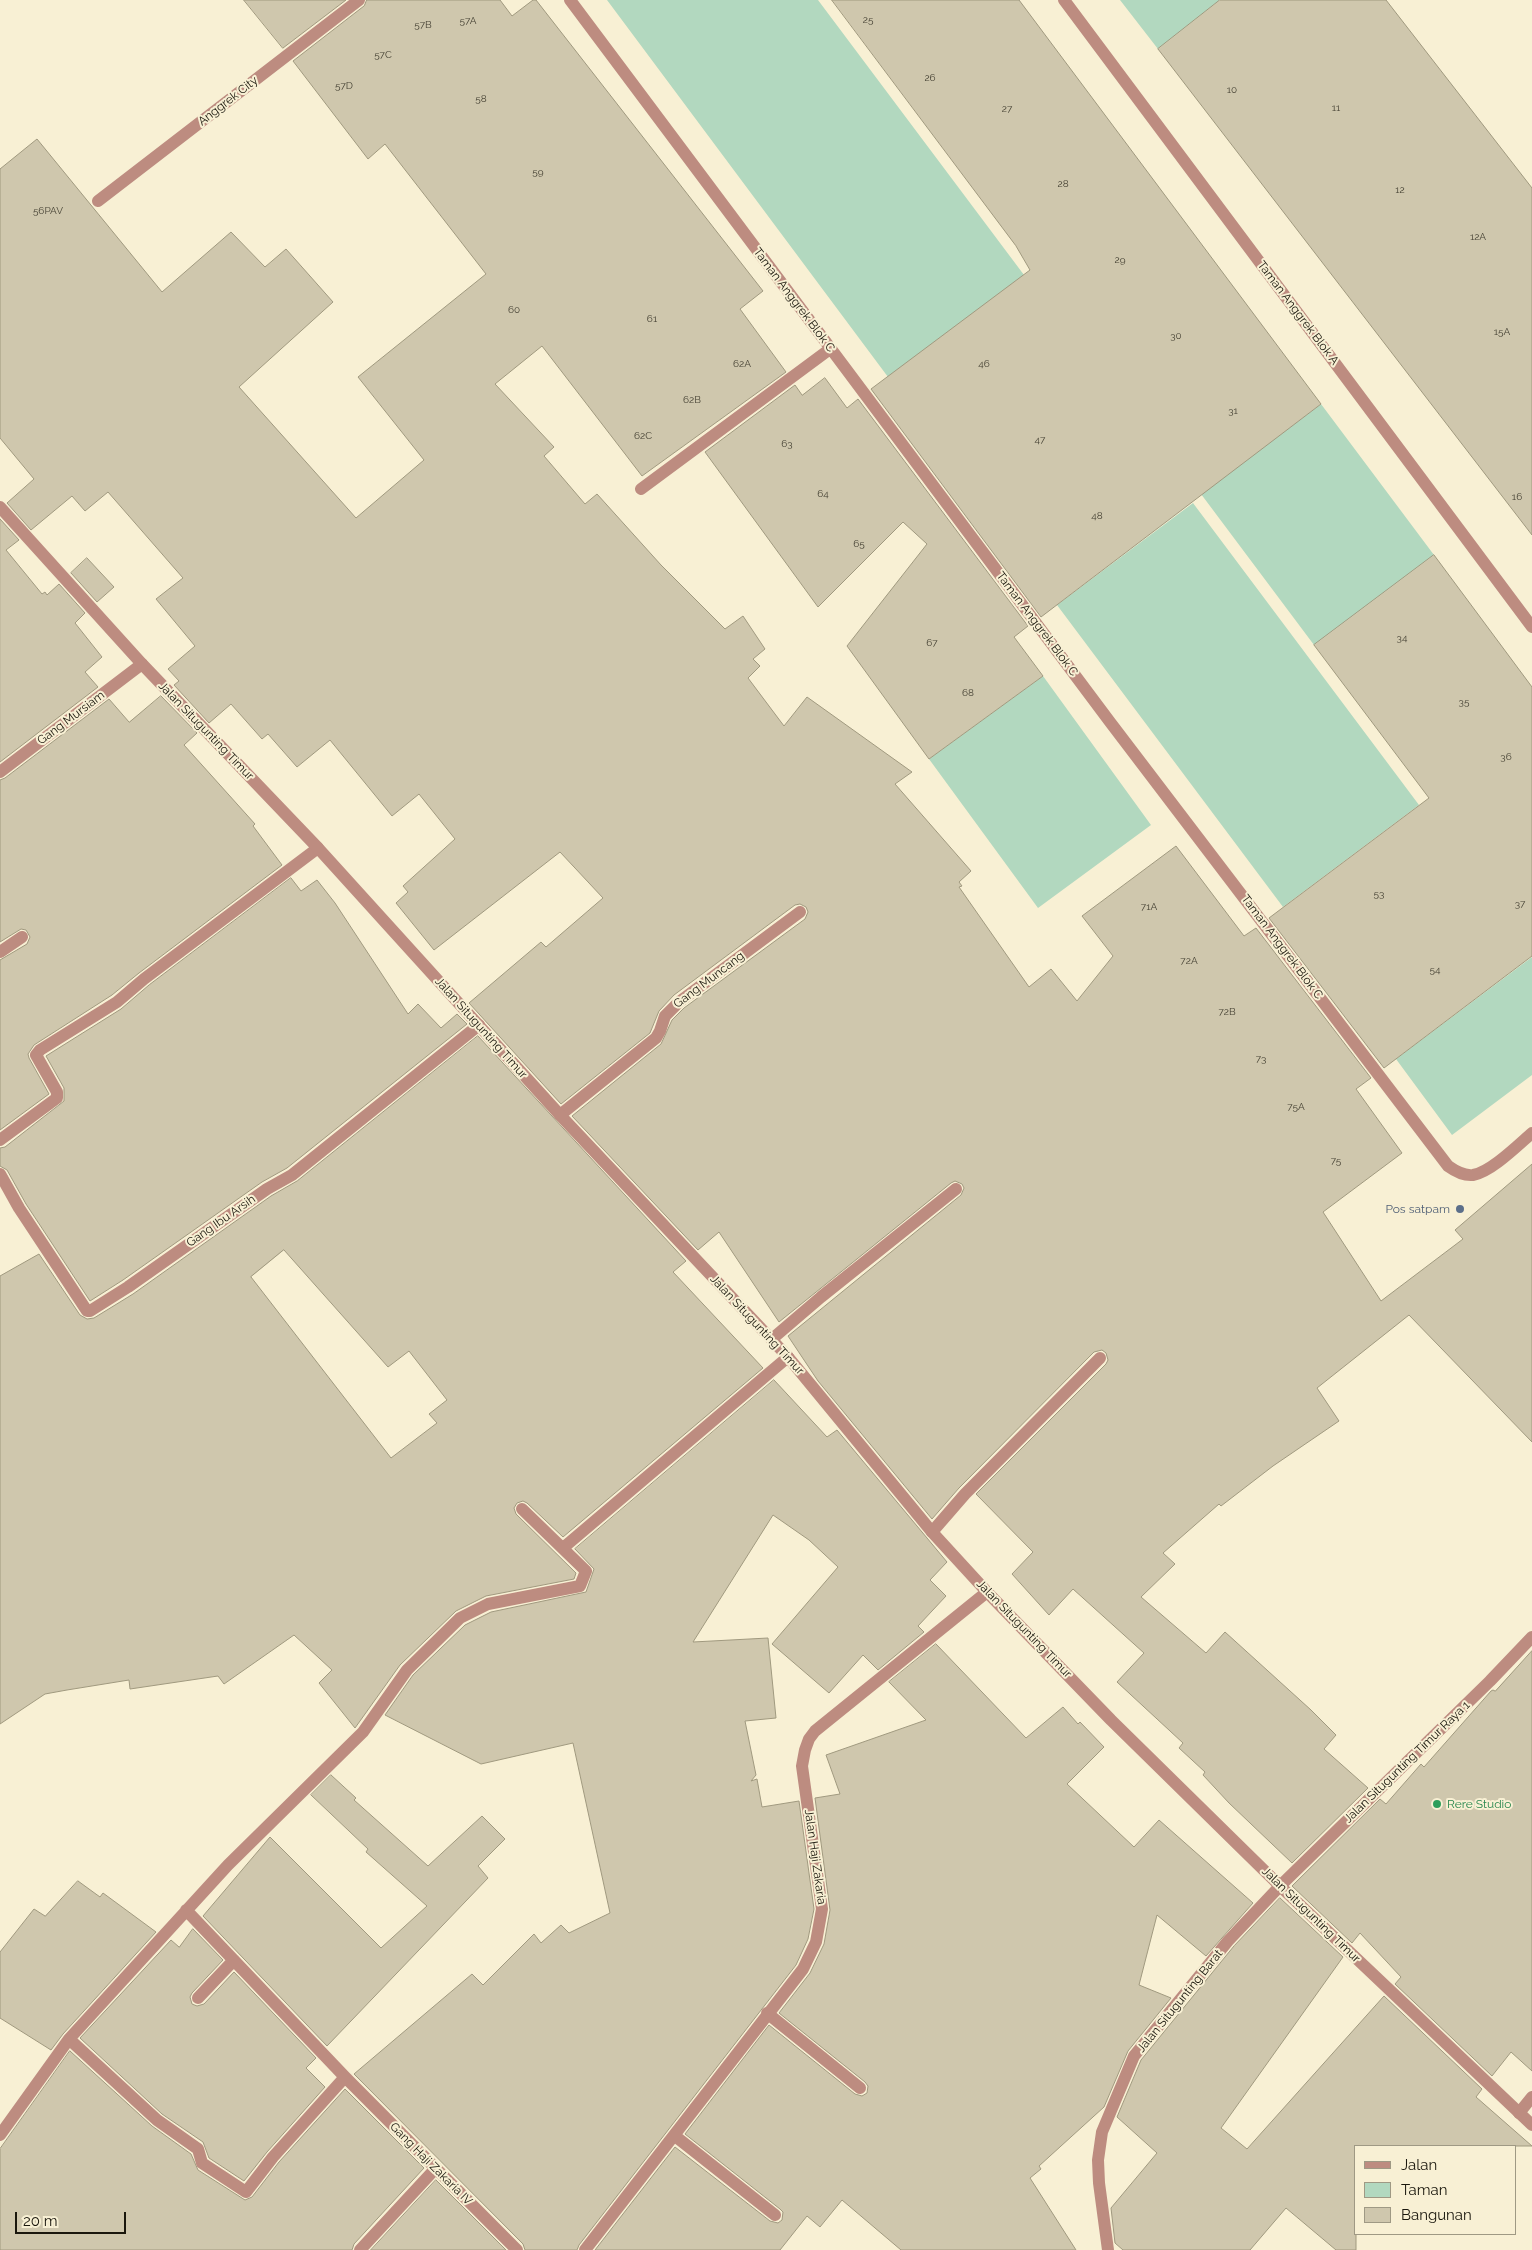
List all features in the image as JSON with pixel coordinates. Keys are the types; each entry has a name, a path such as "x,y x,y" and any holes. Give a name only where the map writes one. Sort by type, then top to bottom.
{"street":[{"name":"Anggrek City","path":"98,201 359,0"},
{"name":"Taman Anggrek Blok C","path":"570,0 1110,722 1448,1166 1463,1174 1473,1175 1483,1171 1532,1133"},
{"name":"Taman Anggrek Blok A","path":"1064,0 1532,626"},
{"path":"641,489 830,349"},
{"name":"Jalan Situgunting Timur","path":"0,506 142,664 318,848 560,1115 788,1357 932,1532 987,1592 1111,1720 1280,1886 1532,2125"},
{"name":"Gang Mursiam","path":"0,772 142,664"},
{"path":"0,1140 57,1098 57,1092 36,1055 40,1050 117,1002 144,979 318,848"},
{"name":"Gang Muncang","path":"560,1115 656,1038 665,1016 679,1002 800,912"},
{"path":"0,952 22,937"},
{"name":"Gang Ibu Arsih","path":"0,1174 45,1248 87,1311 90,1311 128,1287 267,1189 292,1175 479,1025"},
{"path":"772,1340 821,1297 956,1189"},
{"path":"563,1548 788,1357"},
{"path":"932,1532 965,1494 1100,1358"},
{"path":"0,2135 69,2039 228,1865 363,1732 407,1670 460,1618 488,1604 580,1586 586,1571 522,1509"},
{"name":"Jalan Haji Zakaria","path":"585,2250 675,2136 767,2013 804,1968 816,1942 822,1909 802,1766 809,1739 815,1731 987,1592"},
{"name":"Jalan Situgunting Timur Raya 1","path":"1280,1886 1490,1681 1532,1637"},
{"name":"Jalan Situgunting Barat","path":"1108,2250 1099,2183 1098,2160 1102,2132 1134,2056 1228,1941 1280,1886"},
{"name":"Gang Haji Zakaria IV","path":"186,1910 345,2077 517,2250"},
{"path":"198,1998 234,1960"},
{"path":"767,2013 860,2088"},
{"path":"69,2039 157,2120 198,2149 202,2162 246,2192 273,2157 345,2077"},
{"path":"1519,2112 1532,2098"},
{"path":"675,2136 775,2215"},
{"path":"360,2250 436,2168"}],"green space":[{"path":"607,0 818,0 1024,275 888,377"},
{"path":"1120,0 1220,0 1158,49"},
{"path":"1321,404 1434,555 1314,645 1201,494"},
{"path":"1193,503 1419,805 1283,907 1057,605"},
{"path":"1043,676 1151,825 1038,908 929,759"},
{"path":"1532,957 1532,1075 1452,1135 1396,1059"}],"building":[{"path":"244,0 346,0 283,48"},
{"path":"367,0 500,0 512,16 533,0 536,0 763,291 740,309 786,372 642,476 542,346 495,384 554,447 544,456 585,504 597,494 661,565 725,629 743,616 765,649 753,659 760,666 748,678 784,726 807,697 912,772 895,784 971,871 959,882 962,886 959,887 1029,987 1051,969 1077,1001 1113,956 1082,916 1176,846 1244,936 1256,928 1371,1078 1356,1089 1402,1153 1323,1212 1381,1301 1463,1239 1455,1230 1532,1164 1532,1442 1409,1315 1317,1388 1339,1421 1273,1466 1221,1506 1219,1504 1163,1553 1175,1564 1141,1597 1206,1653 1225,1632 1336,1735 1324,1749 1368,1788 1292,1863 1229,1803 1203,1775 1205,1772 1179,1748 1183,1743 1117,1682 1144,1653 1073,1589 1049,1615 1012,1574 1033,1552 976,1494 1106,1364 1108,1360 1106,1353 1102,1350 1094,1352 959,1488 932,1519 818,1381 788,1336 961,1195 964,1188 962,1184 955,1181 951,1183 779,1322 719,1232 698,1250 572,1116 661,1044 672,1020 684,1008 805,919 808,912 806,907 800,904 795,905 674,995 659,1011 650,1033 561,1104 469,1003 541,942 546,947 603,898 560,852 434,950 396,903 408,892 403,886 455,839 419,794 392,816 330,740 297,767 268,734 262,739 231,704 209,723 174,685 179,681 168,669 195,646 156,599 183,578 108,492 85,511 72,496 31,530 7,503 34,479 0,438 0,169 37,139 162,292 231,232 265,267 286,249 333,302 239,387 356,518 424,460 358,377 486,274 385,144 368,159 293,61 364,6"},
{"path":"832,0 1019,0 1321,404 1041,617 871,389 1030,270 1016,246"},
{"path":"1220,0 1386,0 1532,188 1532,535 1158,49"},
{"path":"825,378 847,408 858,399 1028,626 1014,637 1043,676 929,759 847,646 927,544 903,522 818,607 705,452 795,385 802,395"},
{"path":"0,519 19,540 6,550 42,594 45,592 47,595 59,584 85,613 75,623 102,657 85,672 98,687 0,762"},
{"path":"1434,555 1532,687 1532,956 1384,1068 1269,918 1429,798 1314,645"},
{"path":"87,558 114,587 97,602 71,573"},
{"path":"161,696 197,733 184,745 255,824 253,826 282,865 112,995 34,1045 28,1054 29,1058 49,1094 0,1130 0,960 27,944 30,937 26,930 21,929 0,942 0,780 109,699 129,722"},
{"path":"291,878 301,891 317,880 335,903 408,1014 418,1004 441,1028 457,1014 467,1024 287,1168 262,1182 123,1280 90,1301 26,1204 7,1170 0,1166 0,1148 5,1147 64,1101 64,1088 46,1056 121,1009 149,985"},
{"path":"478,1036 686,1261 673,1272 763,1368 563,1537 527,1503 523,1501 517,1503 514,1508 516,1514 576,1573 574,1579 486,1596 456,1611 400,1665 355,1728 319,1683 332,1670 294,1635 224,1684 218,1676 130,1689 129,1680 67,1690 45,1694 0,1724 0,1276 39,1254 80,1315 87,1319 94,1318 133,1294 271,1196 297,1181","holes":["284,1250 388,1367 409,1351 447,1400 429,1414 437,1423 391,1458 251,1277"]},
{"path":"774,1380 827,1437 837,1430 947,1562 930,1580 946,1596 918,1626 924,1632 878,1670 863,1655 829,1693 772,1644 838,1567 809,1540 773,1515 693,1642 768,1638 776,1718 745,1721 756,1775 751,1781 757,1779 762,1807 799,1801 814,1909 808,1939 796,1965 577,2250 525,2250 523,2244 354,2074 472,1974 483,1985 534,1934 541,1943 561,1925 569,1933 610,1913 573,1743 481,1764 385,1715 413,1675 465,1625 491,1612 586,1592 594,1569 575,1549"},
{"path":"936,1644 1026,1738 1063,1707 1078,1724 1080,1722 1104,1747 1067,1784 1134,1847 1159,1820 1253,1903 1206,1956 1157,1915 1139,1985 1171,1998 1128,2051 1104,2107 1039,2166 1041,2169 1030,2178 1076,2250 901,2250 842,2200 820,2227 807,2216 780,2250 595,2250 675,2147 770,2221 778,2223 782,2220 783,2212 780,2209 685,2134 769,2025 855,2094 862,2096 867,2093 868,2086 865,2082 779,2013 810,1973 824,1944 830,1910 815,1798 840,1794 826,1755 926,1720 889,1682"},
{"path":"1532,1651 1532,2071 1511,2052 1492,2076 1395,1984 1401,1977 1360,1933 1352,1943 1292,1886 1380,1799 1386,1804 1421,1764 1424,1767 1491,1691 1495,1691"},
{"path":"331,1775 356,1798 354,1800 428,1866 482,1816 505,1839 478,1866 488,1878 327,2046 203,1916 270,1837 381,1948 427,1906 366,1852 368,1849 311,1795"},
{"path":"78,1881 100,1897 103,1893 156,1932 63,2034 51,2050 0,2018 0,1952 34,1909 45,1916"},
{"path":"1280,1898 1343,1957 1221,2128 1247,2149 1384,1996 1482,2089 1476,2097 1532,2146 1354,2145 1354,2235 1356,2235 1356,2250 1336,2250 1286,2208 1250,2250 1123,2250 1115,2243 1111,2208 1157,2153 1117,2117 1141,2060 1234,1946"},
{"path":"193,1929 223,1960 192,1993 190,1997 192,2004 197,2006 204,2004 234,1972 316,2058 306,2068 325,2087 267,2152 244,2181 209,2158 203,2142 162,2114 80,2038 171,1940 179,1947"},
{"path":"70,2051 152,2126 191,2154 198,2170 245,2200 252,2197 279,2162 345,2089 424,2168 354,2244 352,2250 0,2250 0,2149"},
{"path":"436,2180 506,2250 371,2250"}],"place":[{"name":"Pos satpam","path":"1460,1209"},
{"name":"Rere Studio","path":"1437,1804"}]}
